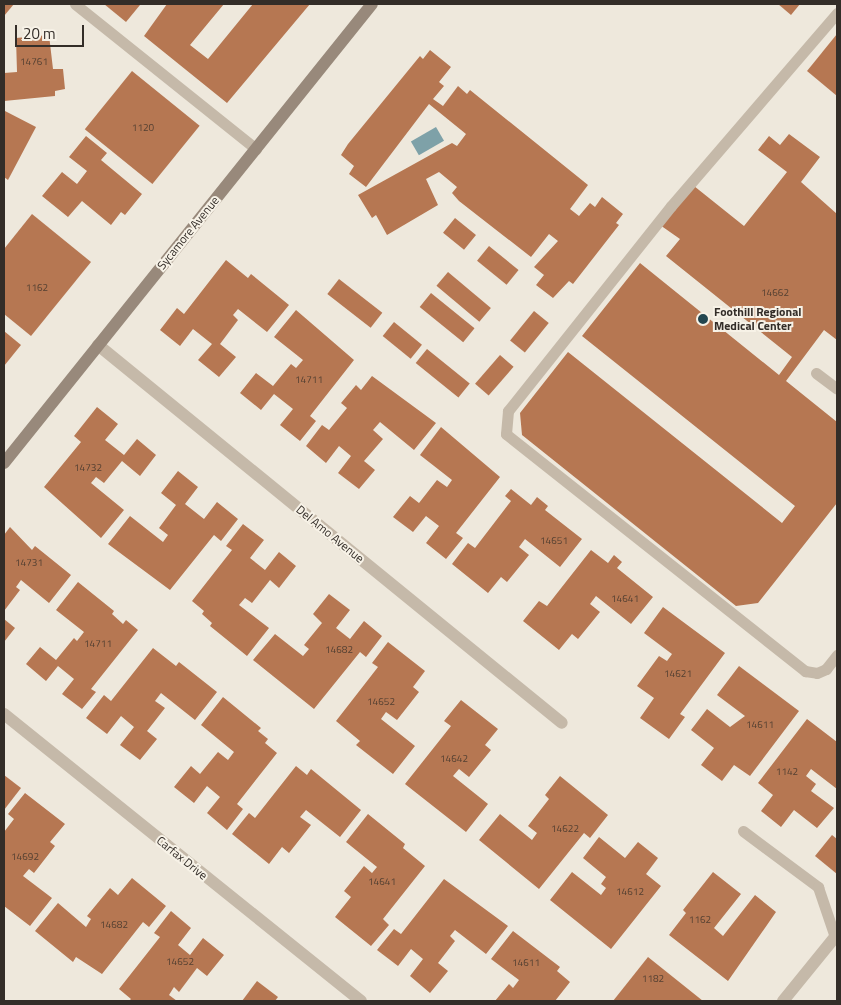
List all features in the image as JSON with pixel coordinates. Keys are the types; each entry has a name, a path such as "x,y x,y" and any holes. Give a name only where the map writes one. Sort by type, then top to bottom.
{"street":[{"name":"Sycamore Avenue","path":"4,463 372,4"},
{"name":"Del Amo Avenue","path":"98,345 562,723"},
{"name":"Carfax Drive","path":"4,714 361,1001"},
{"path":"783,1001 836,938"}],"lane":[{"path":"75,4 256,149"},
{"path":"837,13 671,206 508,411 506,434 521,448 805,671 817,673 826,669 837,655"},
{"path":"816,373 837,389"},
{"path":"743,831 818,887 836,938"}],"water":[{"path":"436,127 444,141 419,155 411,142"}],"building":[{"path":"4,4 14,4 4,16"},
{"path":"104,4 138,4 140,5 126,22"},
{"path":"167,4 224,4 190,45 208,59 253,4 310,4 227,103 144,36"},
{"path":"778,4 800,4 791,15"},
{"path":"837,34 837,96 807,71"},
{"path":"49,35 53,69 63,69 65,89 55,91 55,96 4,101 4,73 17,72 16,38"},
{"path":"430,50 451,67 439,82 444,86 433,99 443,106 458,86 467,94 470,90 588,185 570,209 579,216 590,203 595,207 602,197 623,214 616,223 619,225 573,284 569,281 553,298 536,285 544,275 534,267 558,241 549,234 531,257 459,201 452,193 457,187 439,172 426,179 438,205 387,235 376,215 372,218 358,195 452,143 457,146 466,134 429,104 366,187 349,174 354,166 341,155 348,144 420,56 423,59"},
{"path":"132,71 200,126 152,184 85,129"},
{"path":"5,111 36,127 8,180 4,177"},
{"path":"789,134 820,157 801,182 837,214 837,340 824,330 786,381 837,422 837,503 758,603 736,606 522,435 520,413 568,352 782,523 795,506 582,336 640,263 779,375 792,357 666,256 680,239 660,225 694,186 744,226 787,172 758,150 769,136 780,145"},
{"path":"86,136 107,153 101,160 142,194 125,215 121,212 111,225 82,201 68,217 42,196 62,172 77,184 87,171 69,157"},
{"path":"32,214 91,262 31,336 4,314 4,249"},
{"path":"455,218 476,235 464,250 443,233"},
{"path":"489,246 519,270 507,285 477,261"},
{"path":"226,260 248,278 251,274 289,305 267,332 238,309 233,315 238,320 220,344 236,357 219,377 198,360 212,344 193,329 180,346 160,330 177,308 184,314"},
{"path":"448,272 491,308 479,322 436,286"},
{"path":"339,279 382,313 371,328 327,294"},
{"path":"431,293 475,328 463,342 420,307"},
{"path":"296,310 354,360 310,416 316,421 300,441 280,425 293,409 274,394 261,410 240,393 256,373 273,386 291,364 296,368 303,360 274,337"},
{"path":"534,311 549,323 525,352 510,341"},
{"path":"394,322 422,345 411,359 383,336"},
{"path":"4,331 21,345 4,366"},
{"path":"427,349 470,384 458,398 416,363"},
{"path":"500,355 514,367 489,395 475,384"},
{"path":"372,376 436,423 414,450 380,422 373,430 383,439 364,461 375,470 359,489 338,473 351,456 339,446 326,463 306,446 322,425 329,430 347,408 341,403 356,385 361,390"},
{"path":"97,407 118,424 105,440 124,455 137,439 156,455 140,476 122,461 104,483 96,477 91,483 124,510 101,538 44,487 81,442 74,436"},
{"path":"441,427 500,477 456,533 463,538 446,559 426,543 439,526 426,516 413,532 393,517 410,496 419,503 437,480 447,487 452,480 420,455"},
{"path":"178,471 198,487 185,504 204,519 217,502 238,519 221,541 214,535 170,590 108,544 130,516 163,542 168,535 159,528 176,505 161,493"},
{"path":"511,489 531,505 537,497 548,506 545,510 582,539 560,567 525,539 519,547 529,555 507,582 501,577 488,593 452,564 468,543 475,548 511,501 505,496"},
{"path":"243,524 264,540 250,558 265,570 279,552 296,566 279,588 270,580 252,603 245,598 239,605 269,628 247,656 210,626 212,623 202,614 204,611 192,601 232,550 226,546"},
{"path":"10,527 32,550 35,546 71,575 49,603 21,580 16,587 20,590 4,611 4,535"},
{"path":"591,550 608,563 614,555 622,562 617,568 653,597 631,624 596,596 590,604 600,612 578,639 572,634 559,650 523,621 539,601 547,606"},
{"path":"78,582 114,611 112,614 123,624 126,620 138,630 91,689 96,692 82,709 62,694 74,679 58,666 46,681 26,664 40,647 56,660 74,638 77,641 84,632 56,610"},
{"path":"329,594 350,610 336,628 350,639 364,621 382,636 366,657 360,652 314,709 253,660 275,634 303,656 309,649 304,645 322,623 313,614"},
{"path":"663,607 725,653 680,714 685,717 669,739 640,718 654,698 637,686 659,656 667,661 672,654 644,633"},
{"path":"4,619 15,628 4,642"},
{"path":"388,642 425,671 413,687 419,692 397,720 386,712 381,719 415,746 393,774 356,745 360,741 336,721 378,667 372,663"},
{"path":"153,648 176,666 179,662 217,692 195,720 161,693 155,701 165,708 147,731 157,739 140,760 120,745 134,727 121,716 107,734 86,718 104,695 111,701"},
{"path":"739,666 799,711 750,776 734,765 722,781 701,765 714,748 691,730 707,709 730,727 745,716 717,695"},
{"path":"223,697 261,728 258,731 268,739 265,743 277,753 237,804 243,809 227,830 207,813 220,797 207,786 194,803 174,787 191,766 200,774 218,752 228,760 234,752 201,725"},
{"path":"461,700 498,729 485,745 491,750 469,777 459,769 453,776 488,804 466,832 405,784 451,726 444,721"},
{"path":"807,719 837,742 837,789 811,769 806,776 816,784 811,791 834,808 817,828 794,810 781,827 761,811 773,795 758,783"},
{"path":"296,766 307,775 311,769 361,810 340,837 306,810 300,817 311,825 289,853 282,847 269,864 232,834 249,813 255,818"},
{"path":"4,775 21,788 4,810"},
{"path":"560,776 608,815 590,838 584,833 539,889 479,840 500,814 532,840 537,833 528,826 549,799 545,795"},
{"path":"25,793 65,824 50,842 55,846 34,873 29,869 23,876 52,898 30,926 4,906 4,832 14,819 8,814"},
{"path":"368,814 405,844 403,848 425,866 383,919 389,925 371,946 335,917 351,897 344,891 364,866 372,873 377,867 346,842"},
{"path":"832,835 837,839 837,874 815,856"},
{"path":"599,837 625,858 638,842 658,858 646,874 661,886 611,949 550,900 572,872 601,895 606,888 601,884 606,877 583,858"},
{"path":"713,872 741,894 714,928 723,936 755,895 776,912 728,981 669,935 686,913 683,910"},
{"path":"132,878 166,906 149,927 143,922 102,974 76,957 73,962 35,931 58,903 86,927 91,919 87,916 110,888 118,895"},
{"path":"444,879 508,926 486,954 455,930 450,936 455,941 438,963 448,971 430,993 410,976 423,959 411,949 398,966 377,950 394,929 401,934"},
{"path":"171,911 191,928 178,945 190,955 203,938 224,955 207,976 197,968 179,992 174,987 169,995 177,1001 129,1001 131,999 119,989 160,937 154,933"},
{"path":"513,931 560,967 557,971 570,982 555,1001 495,1001 509,984 513,988 519,980 491,959"},
{"path":"648,957 703,1001 613,1001"},
{"path":"257,981 278,997 275,1001 242,1001"}],"place":[{"name":"Foothill Regional Medical Center","path":"703,319"}]}
